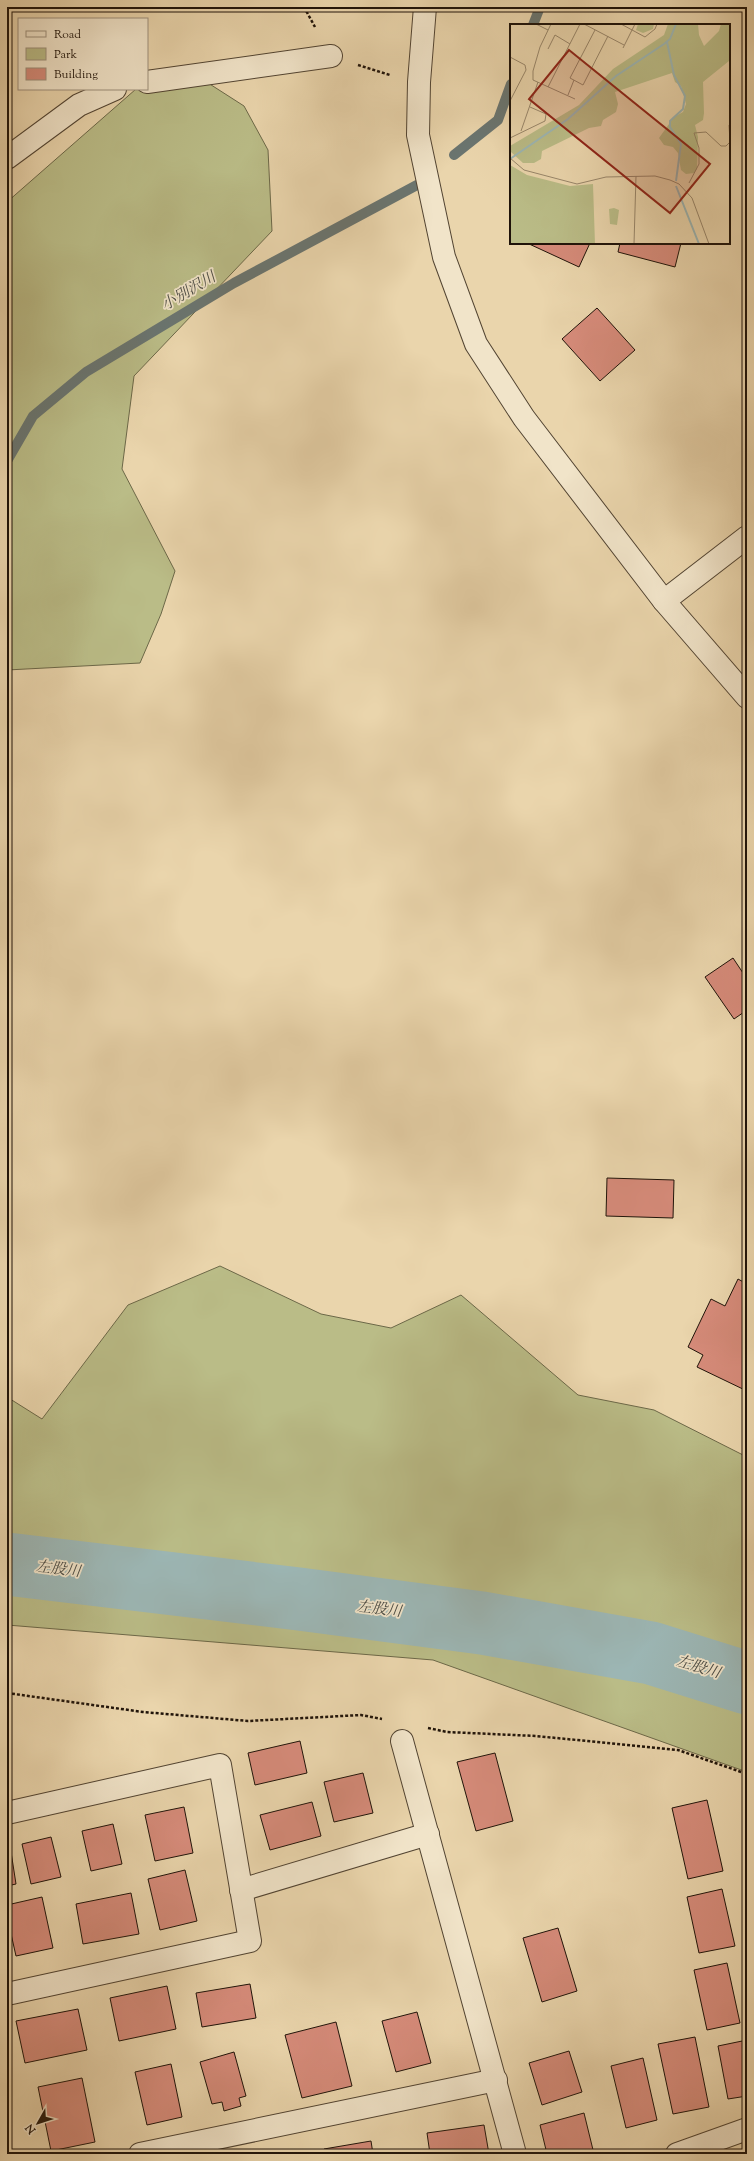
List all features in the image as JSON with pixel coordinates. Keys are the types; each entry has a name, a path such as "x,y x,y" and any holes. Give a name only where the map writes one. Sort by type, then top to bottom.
{"street":[{"path":"426,7 419,82 418,136 444,257 476,344 524,418 664,601 747,697"},
{"path":"148,82 331,56"},
{"path":"7,158 79,106 113,90"},
{"path":"664,601 747,537"},
{"path":"402,1741 496,2080 515,2154"},
{"path":"7,1813 220,1765 250,1941 7,1994"},
{"path":"241,1890 428,1834"},
{"path":"140,2154 496,2080"},
{"path":"677,2154 747,2129"}],"green space":[{"path":"205,81 244,106 268,150 272,231 134,376 122,469 175,571 161,614 140,663 7,670 7,202 135,90 148,90 148,88"},
{"path":"220,1266 321,1314 391,1328 461,1295 578,1395 654,1410 747,1457 747,1772 433,1660 7,1625 7,1397 42,1419 128,1305"}],"building":[{"path":"529,244 590,244 579,267"},
{"path":"620,244 681,244 675,267 618,252"},
{"path":"597,308 635,350 600,381 562,339"},
{"path":"733,958 747,979 747,1010 734,1019 705,977"},
{"path":"607,1178 674,1180 673,1218 606,1216"},
{"path":"738,1279 747,1284 747,1391 697,1367 703,1355 688,1347 711,1299 725,1306"},
{"path":"300,1741 307,1773 255,1785 248,1753"},
{"path":"495,1753 513,1821 476,1831 457,1762"},
{"path":"363,1773 373,1813 334,1822 324,1782"},
{"path":"707,1800 723,1871 688,1879 672,1808"},
{"path":"312,1802 321,1836 270,1850 260,1815"},
{"path":"184,1807 193,1853 155,1861 145,1815"},
{"path":"113,1824 122,1864 91,1871 82,1831"},
{"path":"51,1837 61,1877 31,1884 22,1844"},
{"path":"7,1839 9,1839 16,1884 7,1886"},
{"path":"185,1870 197,1921 160,1930 148,1879"},
{"path":"722,1889 735,1946 699,1953 687,1897"},
{"path":"131,1893 139,1934 83,1944 76,1904"},
{"path":"42,1897 53,1948 16,1956 7,1916 7,1905"},
{"path":"558,1928 577,1991 542,2002 523,1938"},
{"path":"727,1963 740,2023 707,2030 694,1970"},
{"path":"250,1984 256,2018 202,2027 196,1993"},
{"path":"167,1986 176,2029 119,2041 110,1998"},
{"path":"78,2009 87,2050 25,2063 16,2021"},
{"path":"417,2012 431,2063 396,2072 382,2021"},
{"path":"336,2022 352,2086 302,2098 285,2035"},
{"path":"695,2037 709,2107 673,2114 658,2044"},
{"path":"747,2040 747,2096 728,2099 718,2046"},
{"path":"569,2051 582,2092 542,2105 529,2063"},
{"path":"234,2052 246,2096 239,2098 241,2106 224,2111 222,2102 212,2104 200,2062"},
{"path":"643,2058 657,2120 626,2128 611,2066"},
{"path":"171,2064 182,2117 147,2125 135,2072"},
{"path":"82,2078 95,2142 51,2151 38,2087"},
{"path":"584,2113 594,2154 547,2154 540,2125"},
{"path":"484,2125 489,2154 430,2154 427,2133"},
{"path":"371,2141 373,2154 325,2154 324,2149"}],"waterway":[{"name":"小別沢川","path":"533,24 540,7"},
{"name":"小別沢川","path":"454,155 498,120 510,87"},
{"name":"小別沢川","path":"7,461 33,416 86,372 234,283 417,185"},
{"name":"左股川","path":"7,1564 299,1599 482,1623 651,1653 747,1683"}]}
